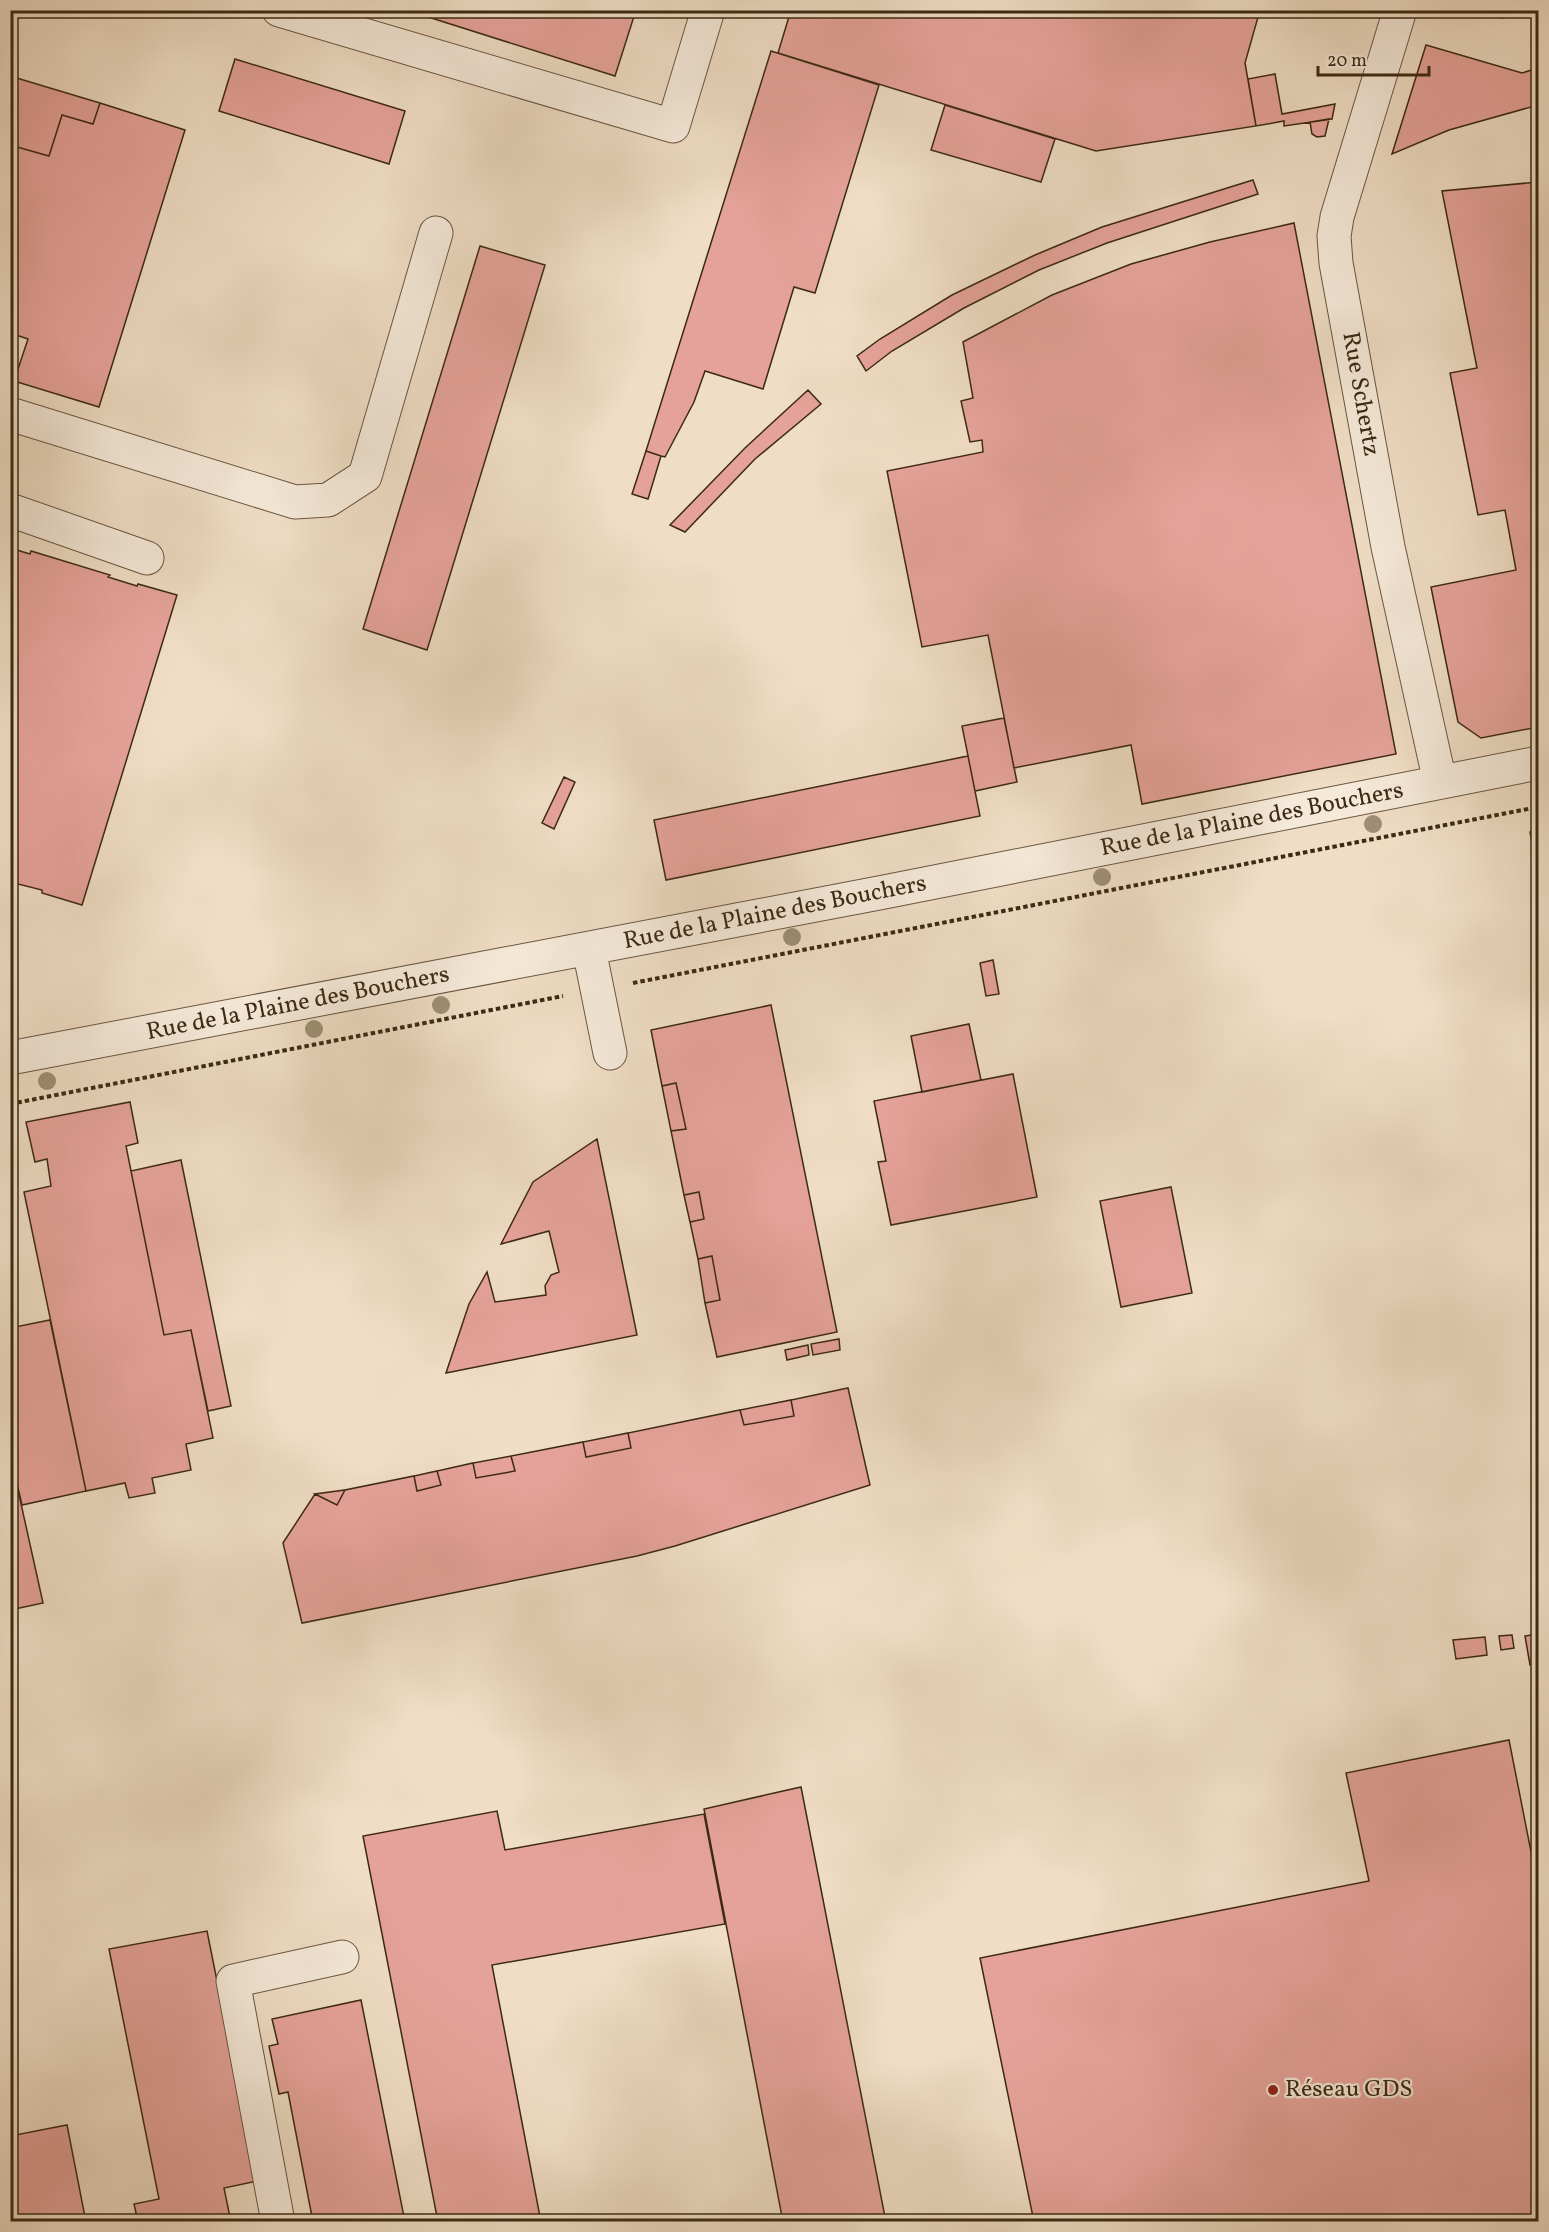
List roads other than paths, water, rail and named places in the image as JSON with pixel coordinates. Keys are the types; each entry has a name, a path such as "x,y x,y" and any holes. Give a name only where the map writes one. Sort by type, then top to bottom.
{"street":[{"path":"279,10 673,126 708,10"},
{"name":"Rue Schertz","path":"1400,10 1342,196 1334,236 1336,263 1388,547 1440,782"},
{"path":"10,414 295,502 328,500 365,476 436,233"},
{"path":"10,510 147,558"},
{"name":"Rue de la Plaine des Bouchers","path":"10,1058 590,948 1539,763"},
{"path":"590,948 610,1053"},
{"path":"278,2222 233,1981 342,1957"}],"place":[{"name":"Réseau GDS","path":"1273,2090"}]}
